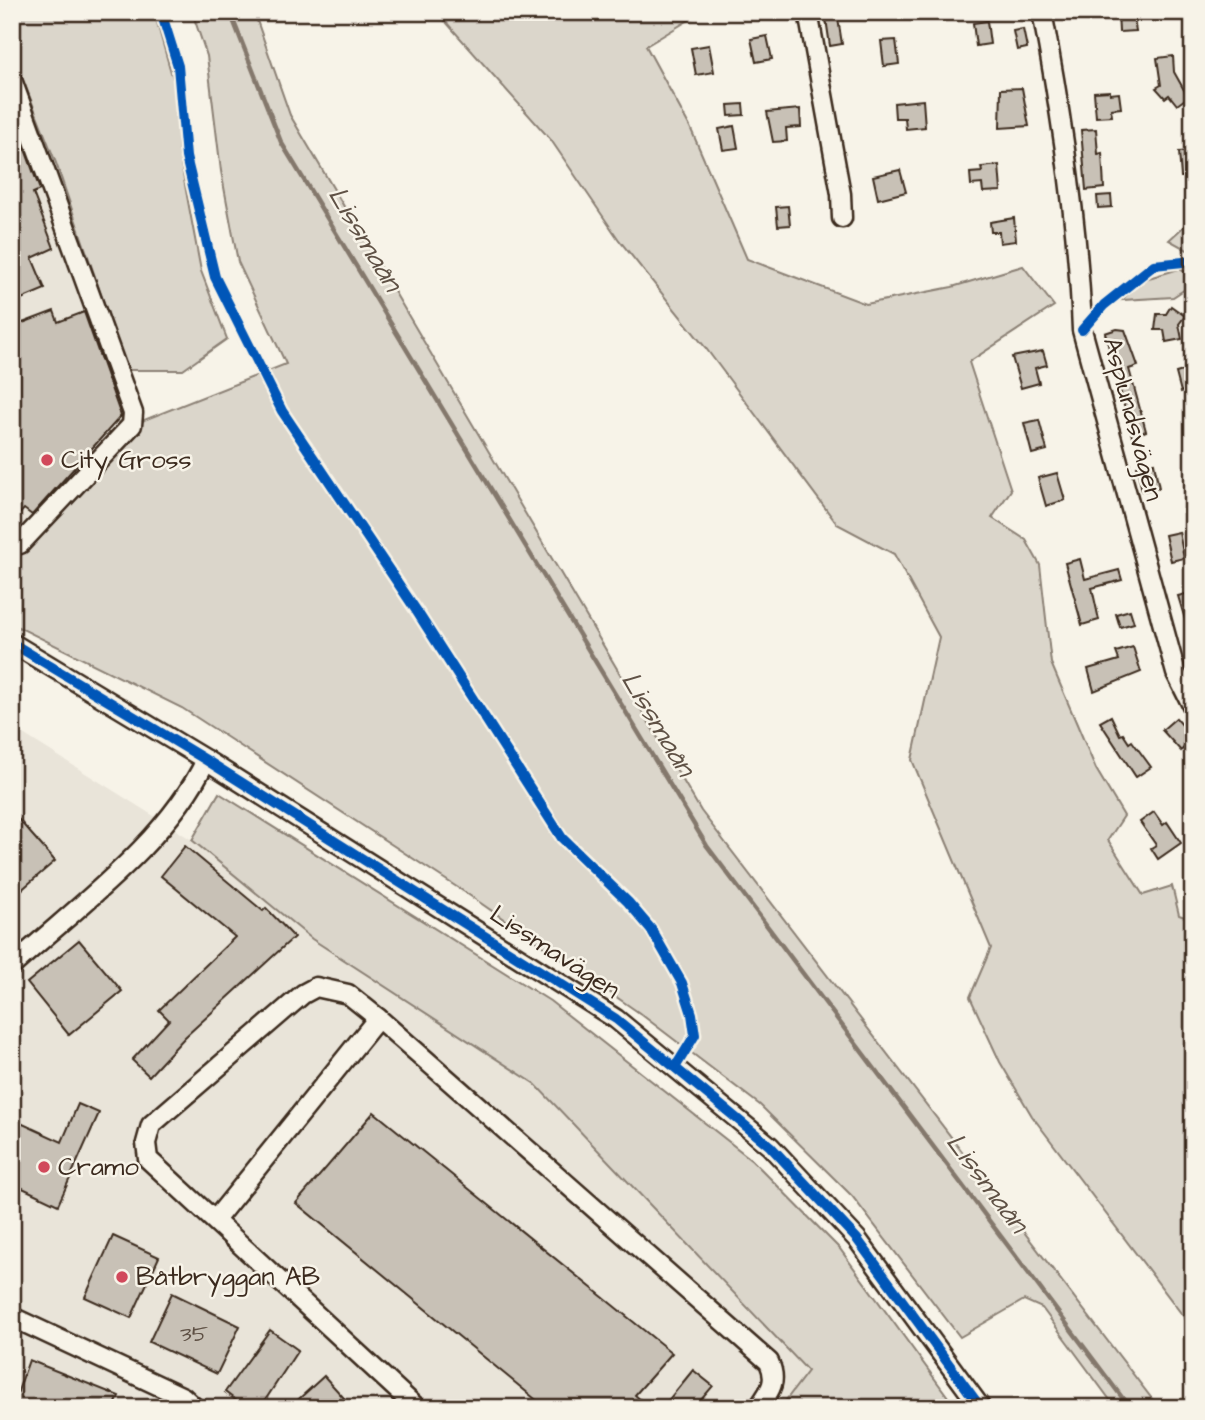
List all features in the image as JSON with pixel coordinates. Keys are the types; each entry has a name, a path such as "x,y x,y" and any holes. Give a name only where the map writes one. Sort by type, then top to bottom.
{"street":[{"path":"808,12 841,194 842,218"},
{"name":"Asplundsvägen","path":"1042,12 1059,103 1080,280 1082,331 1176,673 1193,707"},
{"path":"12,80 133,413 132,425 20,544 12,545"},
{"name":"Lissmavägen","path":"12,643 206,760 556,978 616,1019 676,1066 770,1146 857,1239 981,1408"},
{"path":"12,966 152,837 177,810 206,760"},
{"path":"417,1408 148,1159 146,1143 151,1125 303,994 316,987 348,994 378,1018 769,1362 775,1376 772,1388 758,1408"},
{"path":"215,1220 378,1018"},
{"path":"12,1317 183,1397 195,1408"}],"shaded area":[{"path":"12,12 164,12 156,19 176,90 179,153 201,271 227,339 183,370 127,370 56,163 12,52"},
{"path":"192,12 254,12 290,115 701,811 1159,1408 1116,1408 1042,1308 1024,1300 960,1337 852,1196 760,1105 638,1012 466,893 182,708 12,624 12,564 144,420 286,364 238,262 221,171 207,56"},
{"path":"437,12 702,12 646,46 690,127 747,259 866,304 952,287 1023,266 1054,306 969,362 1011,490 992,518 1026,540 1040,565 1051,663 1096,769 1124,816 1108,840 1143,895 1172,886 1179,915 1193,920 1193,1329 1032,1116 1000,1062 970,997 991,948 912,760 939,637 894,554 837,524 705,347 619,240 551,140"},
{"path":"12,52 56,163 144,420 13,564"},
{"path":"1193,218 1193,250 1189,251 1169,240"},
{"path":"1179,269 1193,275 1193,284 1173,297 1122,300 1142,280"},
{"path":"12,727 192,840 312,939 535,1084 808,1371 780,1408 12,1408"},
{"path":"219,793 550,1001 752,1160 840,1249 956,1408 780,1408 808,1371 535,1084 312,939 192,840"}],"building":[{"path":"825,12 837,12 842,44 830,46"},
{"path":"1118,12 1133,12 1136,31 1119,32"},
{"path":"987,21 990,44 976,46 973,23"},
{"path":"1023,29 1027,48 1017,50 1013,31"},
{"path":"767,36 772,59 756,62 751,39"},
{"path":"896,40 899,64 884,66 881,41"},
{"path":"709,45 714,72 696,75 691,48"},
{"path":"1173,56 1174,72 1188,97 1177,105 1169,95 1165,98 1156,88 1161,85 1157,58"},
{"path":"1022,88 1029,126 1000,128 1001,89"},
{"path":"1110,91 1110,94 1119,93 1121,108 1111,109 1112,116 1096,117 1094,92"},
{"path":"923,100 925,127 906,129 905,118 895,118 894,103"},
{"path":"743,104 744,115 729,116 728,105"},
{"path":"800,109 801,127 786,128 787,141 773,142 767,112"},
{"path":"12,114 40,190 33,193 54,248 32,258 45,289 12,303"},
{"path":"734,126 738,148 723,150 719,129"},
{"path":"1096,129 1098,154 1102,153 1104,188 1086,190 1081,130"},
{"path":"1193,151 1193,177 1181,177 1179,152"},
{"path":"999,165 1001,191 983,192 982,184 971,185 970,173 982,172 981,167"},
{"path":"900,170 906,192 878,199 873,176"},
{"path":"1111,195 1112,207 1098,208 1097,196"},
{"path":"788,206 790,225 778,226 776,207"},
{"path":"1014,218 1016,241 1000,243 999,232 991,232 990,222"},
{"path":"1171,306 1185,316 1179,324 1182,339 1166,342 1164,330 1155,330 1157,314 1166,314"},
{"name":"City Gross","path":"54,311 58,322 84,312 121,416 32,515 24,509 12,522 12,327"},
{"path":"1117,329 1125,330 1138,366 1129,369 1146,431 1132,436 1105,333"},
{"path":"1043,351 1047,365 1035,368 1039,383 1021,388 1012,357"},
{"path":"1190,369 1193,388 1181,392 1176,373"},
{"path":"1039,420 1047,450 1032,454 1024,423"},
{"path":"1154,463 1159,488 1142,491 1137,466"},
{"path":"1057,473 1065,500 1046,506 1038,478"},
{"path":"1179,532 1184,558 1171,561 1165,535"},
{"path":"1080,559 1085,579 1119,570 1122,580 1092,588 1099,620 1082,625 1065,563"},
{"path":"1193,592 1193,635 1190,636 1178,596"},
{"path":"1130,610 1134,623 1120,627 1116,614"},
{"path":"1133,647 1141,672 1094,691 1088,669 1119,660 1116,652"},
{"path":"1111,716 1120,735 1123,734 1129,743 1132,741 1151,767 1136,777 1100,722"},
{"path":"1176,718 1193,737 1181,751 1162,730"},
{"path":"12,812 55,861 12,898"},
{"path":"1154,812 1163,825 1167,822 1181,843 1158,859 1151,848 1156,845 1140,822"},
{"path":"185,846 263,911 266,908 294,937 185,1037 149,1076 132,1060 169,1020 159,1010 235,937 161,876"},
{"path":"79,940 122,991 69,1035 27,983"},
{"name":"Cramo","path":"78,1104 99,1113 58,1205 12,1183 12,1119 62,1142"},
{"path":"374,1112 672,1353 635,1395 650,1408 546,1408 296,1203"},
{"name":"Båtbryggan AB","path":"113,1236 159,1257 131,1318 85,1297"},
{"path":"172,1293 240,1326 217,1374 149,1342"},
{"path":"270,1330 298,1350 260,1408 246,1408 225,1392"},
{"path":"29,1360 119,1396 114,1408 12,1408"},
{"path":"693,1370 713,1386 694,1408 662,1408"},
{"path":"324,1376 353,1408 289,1408"}],"waterway":[{"name":"Lissmaån","path":"230,12 281,142 707,846 1130,1408"}],"cycle path":[{"path":"161,12 178,66 186,157 215,277 282,411 416,610 562,838 628,902 651,929 682,983 692,1014 695,1035 676,1066"},
{"path":"1082,330 1104,305 1154,265 1193,261"},
{"path":"12,643 206,760 616,1019 770,1146 857,1239 981,1408"}],"place":[{"name":"City Gross","path":"47,460"},
{"name":"Cramo","path":"44,1167"},
{"name":"Båtbryggan AB","path":"122,1277"}]}
